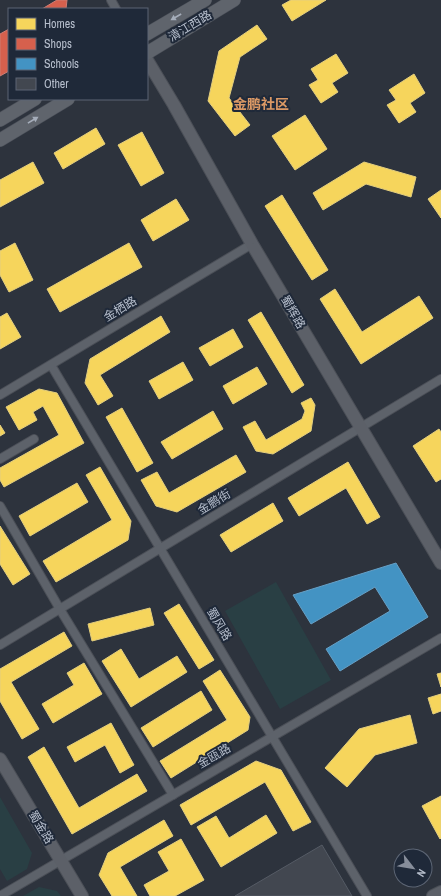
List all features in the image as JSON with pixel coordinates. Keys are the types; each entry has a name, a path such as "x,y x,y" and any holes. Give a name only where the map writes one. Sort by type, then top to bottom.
{"main road":[{"name":"清江西路","path":"148,33 205,0"},
{"name":"清江西路","path":"148,52 234,0"},
{"path":"0,120 33,100"},
{"path":"0,140 66,100"}],"street":[{"name":"蜀辉路","path":"148,62 252,244 441,563"},
{"name":"金栖路","path":"0,395 252,244"},
{"name":"蜀风路","path":"51,365 367,896"},
{"name":"金鹏街","path":"0,645 441,379"},
{"path":"0,459 34,439"},
{"path":"0,506 60,609 173,795"},
{"name":"金瓯路","path":"0,896 441,638"},
{"name":"蜀金路","path":"0,759 82,896"},
{"path":"434,896 441,892"}],"green space":[{"path":"276,582 331,680 280,709 225,611"},
{"path":"0,797 32,853 27,869 7,881 0,869"},
{"path":"39,887 57,891 61,896 23,896"}],"building: Homes":[{"path":"291,0 326,0 292,21 282,5"},
{"path":"257,25 267,39 240,57 229,98 250,125 235,136 208,101 219,51"},
{"path":"336,54 348,73 332,83 338,92 321,103 309,85 318,80 311,69"},
{"path":"414,74 425,93 410,103 416,112 399,123 387,105 396,100 389,90"},
{"path":"305,115 327,149 295,170 272,136"},
{"path":"96,128 105,144 63,169 54,153"},
{"path":"142,132 164,173 141,186 118,145"},
{"path":"33,162 44,183 0,207 0,180"},
{"path":"364,162 416,177 411,197 366,184 323,210 313,193"},
{"path":"441,190 441,218 428,199"},
{"path":"282,195 328,270 312,280 265,206"},
{"path":"176,199 189,220 153,241 141,220"},
{"path":"15,243 33,280 9,292 0,275 0,251"},
{"path":"129,243 142,267 60,312 47,289"},
{"path":"335,289 362,332 419,296 433,318 361,364 320,299"},
{"path":"261,312 304,385 292,393 248,320"},
{"path":"7,313 21,337 0,349 0,317"},
{"path":"161,316 170,332 100,375 113,396 98,405 85,383 90,359"},
{"path":"233,329 243,347 210,366 199,348"},
{"path":"183,362 193,380 159,399 149,381"},
{"path":"257,367 267,384 233,404 223,386"},
{"path":"39,389 57,393 84,443 4,487 0,480 0,468 59,435 43,406 33,412 37,420 19,430 6,407"},
{"path":"311,398 315,405 311,431 273,454 256,451 243,427 255,421 266,440 302,419 305,411 301,403"},
{"path":"122,408 153,463 137,472 106,417"},
{"path":"213,411 223,429 172,459 161,442"},
{"path":"0,425 5,433 0,436"},
{"path":"439,429 441,432 441,479 436,482 413,446"},
{"path":"236,455 246,472 177,512 156,506 141,480 157,472 169,493"},
{"path":"348,462 380,517 367,524 346,488 299,516 288,498"},
{"path":"100,467 131,521 128,540 56,582 43,561 112,520 86,475"},
{"path":"77,483 88,502 30,536 19,516"},
{"path":"273,503 283,521 231,552 220,535"},
{"path":"0,526 30,574 13,585 0,564"},
{"path":"179,604 214,660 199,669 164,613"},
{"path":"150,608 154,625 92,641 88,624"},
{"path":"64,632 72,646 11,682 39,729 22,739 0,701 0,669"},
{"path":"121,649 139,679 177,656 187,672 131,707 102,661"},
{"path":"84,663 102,694 53,723 42,704 74,685 67,673"},
{"path":"220,670 250,717 248,730 171,778 160,761 227,720 203,681"},
{"path":"441,673 441,687 437,674"},
{"path":"201,691 212,710 153,747 141,728"},
{"path":"441,694 441,711 433,714 428,698"},
{"path":"410,715 417,743 375,755 347,787 325,768 359,729"},
{"path":"111,723 134,765 120,773 105,745 75,762 67,747"},
{"path":"44,747 79,808 137,774 147,791 72,834 28,757"},
{"path":"256,761 281,770 311,822 293,831 265,782 191,825 180,805"},
{"path":"441,796 441,838 440,839 422,806"},
{"path":"266,815 277,833 221,867 197,827 216,816 229,838"},
{"path":"164,820 173,836 120,867 137,896 112,896 99,875 108,853"},
{"path":"181,839 204,880 175,896 150,896 144,885 169,871 158,852"}],"building: Shops":[{"path":"57,0 67,0 66,8 44,8"},
{"path":"8,30 8,72 0,76 0,34"}],"building: Schools":[{"path":"396,563 428,617 340,671 326,649 390,611 375,587 311,624 293,595"}],"building: Other":[{"path":"322,845 352,896 235,896"}],"district":[{"name":"金鹏社区","path":"261,104"}]}
